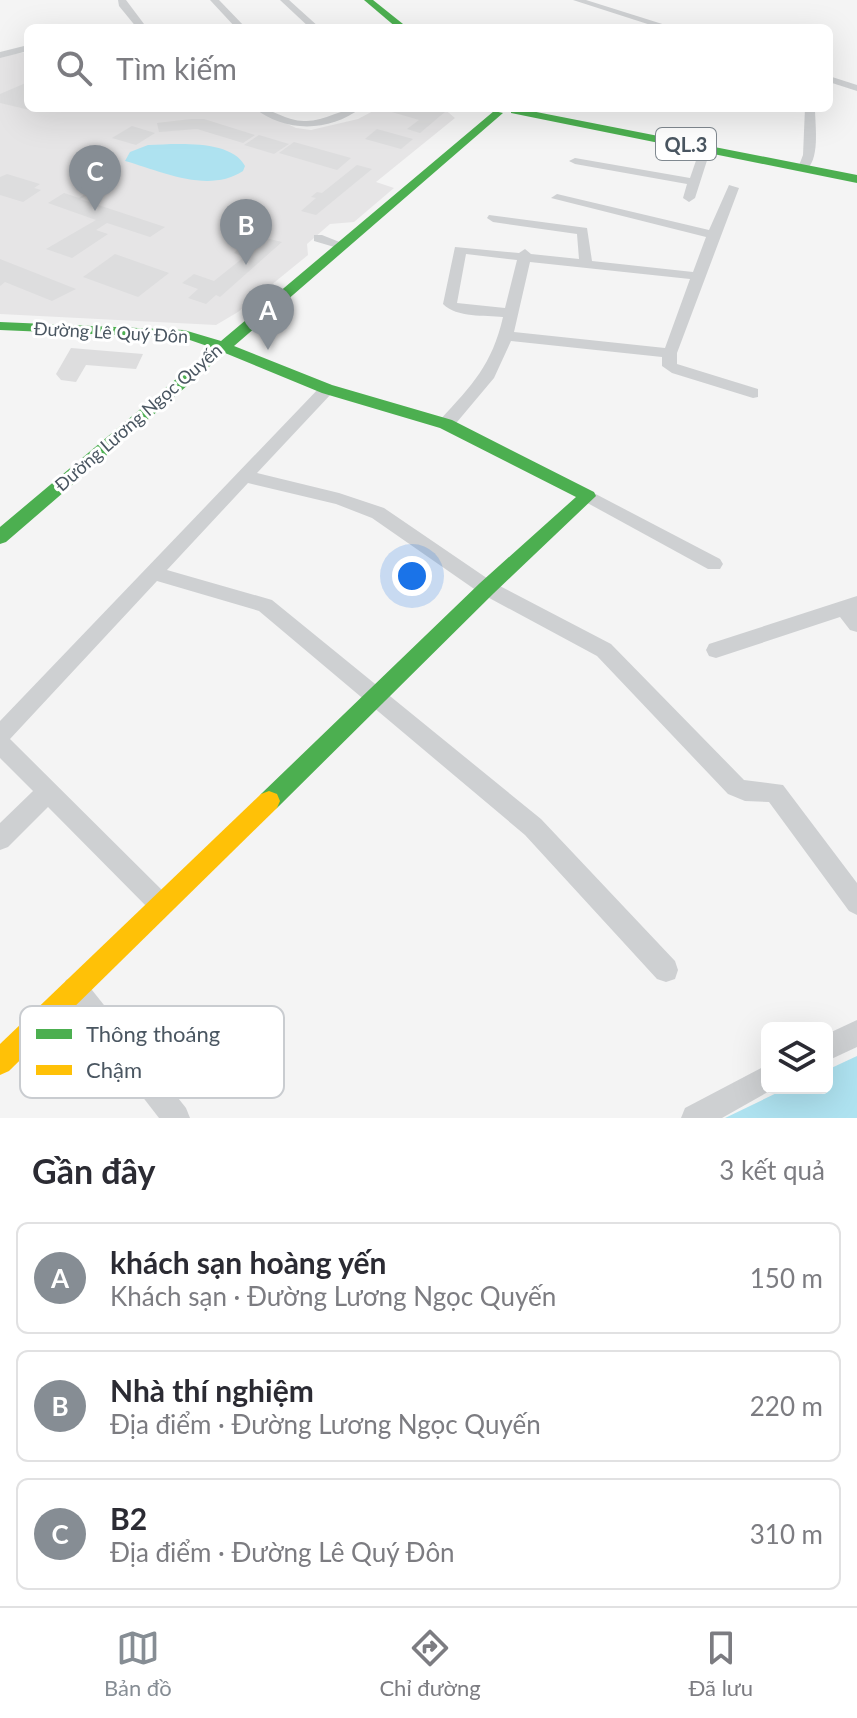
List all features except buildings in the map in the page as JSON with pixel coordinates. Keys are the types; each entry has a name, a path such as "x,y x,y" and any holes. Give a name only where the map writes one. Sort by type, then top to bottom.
{"main road":[{"path":"368,0 398,24"},
{"name":"Đường Lương Ngọc Quyến","path":"0,537 220,346 503,112"},
{"name":"QL.3","path":"516,112 857,179"},
{"name":"Đường Lê Quý Đôn","path":"0,326 184,334 327,389 446,424 588,496"},
{"path":"58,1006 487,588 588,496"},
{"path":"0,1062 20,1043"}],"street":[{"path":"122,0 139,24"},
{"path":"214,0 237,24"},
{"path":"284,0 311,24"},
{"path":"577,0 657,24"},
{"path":"0,55 24,49"},
{"path":"833,82 857,88"},
{"path":"268,112 300,127 315,125 346,112"},
{"path":"804,168 809,155 810,112"},
{"path":"689,198 705,148"},
{"path":"575,161 694,182"},
{"path":"733,188 695,276 694,291 670,353 669,366 753,393"},
{"path":"557,198 713,235"},
{"path":"493,218 583,231 586,264"},
{"path":"318,238 341,245"},
{"path":"511,313 456,308 448,301 460,250 695,276"},
{"path":"446,424 489,375 506,336 524,255"},
{"path":"506,336 670,353"},
{"path":"0,735 327,389"},
{"path":"245,476 339,499 378,513 487,588 604,650 736,787 745,791 775,792 857,903"},
{"path":"588,496 714,564"},
{"path":"154,573 265,605 533,827 666,970"},
{"path":"716,650 853,613"},
{"path":"0,744 161,905"},
{"path":"0,839 47,792"},
{"path":"75,989 88,1006"},
{"path":"833,1045 857,1033"},
{"path":"695,1118 761,1081"},
{"path":"160,1098 176,1118"}],"shaded area":[{"path":"24,53 24,112 262,112 296,128 311,130 358,119 371,112 448,112 455,118 376,182 394,188 354,222 330,224 307,244 308,255 238,312 216,325 0,314 0,56"}],"water":[{"path":"148,145 216,147 238,157 245,166 243,171 229,178 200,181 125,161 130,152"},
{"path":"857,1056 857,1118 725,1118 775,1094 833,1094 833,1067"}],"traffic: fast":[{"path":"368,0 398,24"},
{"path":"520,112 857,179"},
{"path":"0,537 498,113"},
{"path":"0,326 184,334 204,339 327,389 446,424 588,496 487,588 269,801"}],"traffic: slow":[{"path":"58,1006 269,801"},
{"path":"0,1062 20,1043"}],"place":[{"name":"B2","path":"95,211"},
{"name":"Nhà thí nghiệm","path":"246,265"},
{"name":"khách sạn hoàng yến","path":"268,350"}]}
